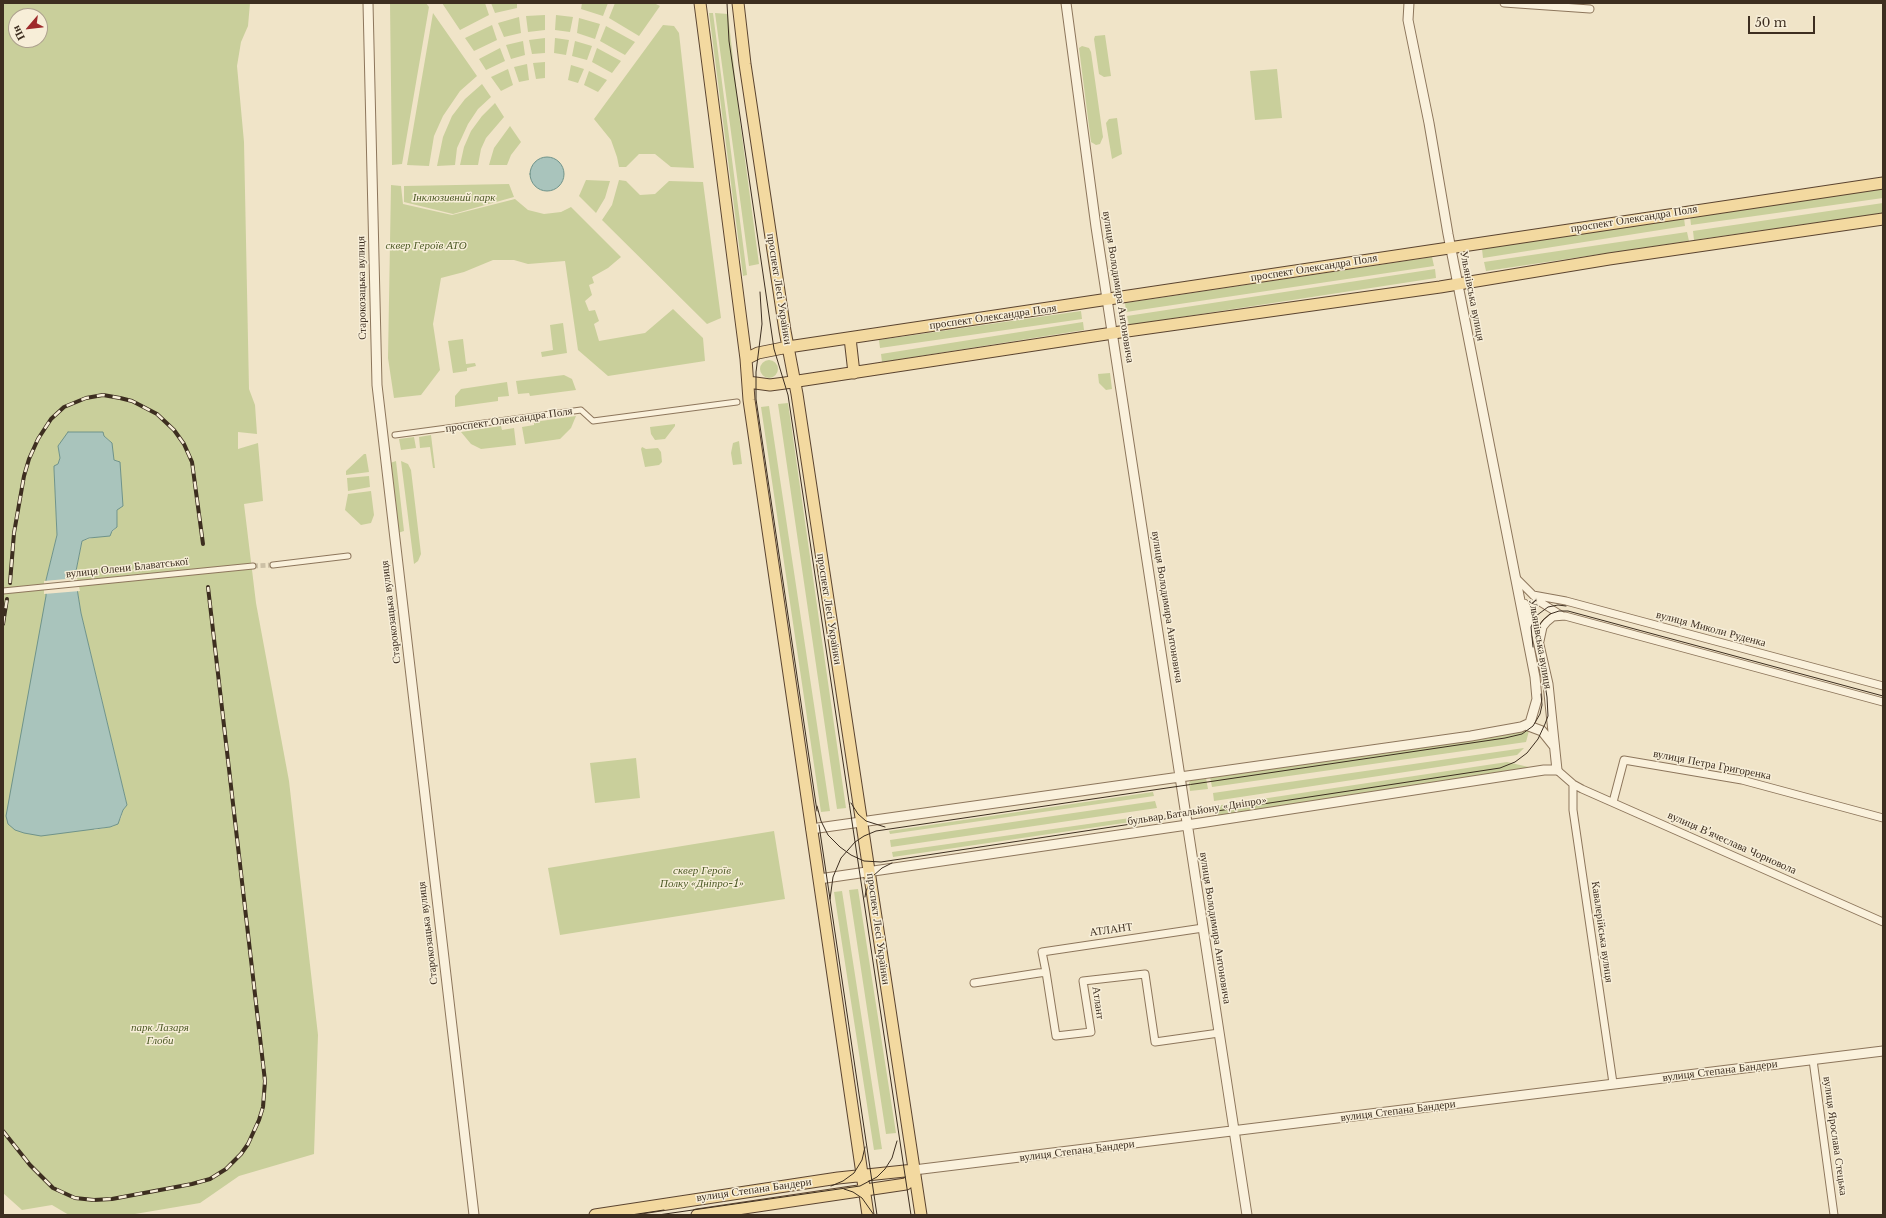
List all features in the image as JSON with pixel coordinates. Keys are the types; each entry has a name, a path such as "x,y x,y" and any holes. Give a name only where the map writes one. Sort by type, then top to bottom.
{"main road":[{"path":"700,3 748,382 811,829 868,1215"},
{"name":"проспект Лесі Українки","path":"738,3 746,72 862,822 920,1215"},
{"name":"проспект Олександра Поля","path":"746,359 758,353 788,347 1883,182"},
{"path":"748,382 770,385 794,382 1112,333 1458,284 1609,259 1883,219"},
{"path":"850,338 854,373"},
{"path":"838,1178 849,1170 855,1160 857,1141"},
{"name":"вулиця Степана Бандери","path":"595,1215 838,1178 914,1170 910,1181 906,1184 697,1215"},
{"path":"840,1194 851,1196 861,1204 868,1215"}],"street":[{"name":"Старокозацька вулиця","path":"368,3 376,386 474,1215"},
{"name":"вулиця Володимира Антоновича","path":"1066,3 1112,333 1247,1215"},
{"name":"Ульянівська вулиця","path":"1409,3 1408,20 1537,692 1536,707 1528,724"},
{"path":"1504,3 1590,8"},
{"name":"проспект Олександра Поля","path":"395,435 581,410 593,421 737,402"},
{"path":"274,565 348,556"},
{"name":"вулиця Олени Блаватської","path":"3,591 96,583 253,566"},
{"path":"1516,578 1533,595 1561,615 1883,702"},
{"name":"Ульянівська вулиця","path":"1519,593 1541,649 1551,700 1557,770"},
{"name":"вулиця Миколи Руденка","path":"1533,595 1566,601 1883,686"},
{"path":"1541,649 1540,640 1543,627 1553,617 1561,615"},
{"path":"811,829 1261,767 1471,736 1528,724 1542,731 1555,749"},
{"name":"вулиця Петра Григоренка","path":"1613,802 1624,760 1742,780 1883,818"},
{"name":"бульвар Батальйону «Дніпро»","path":"819,879 1187,825 1544,770 1557,770"},
{"path":"1557,770 1573,784"},
{"name":"вулиця В'ячеслава Чорновола","path":"1573,784 1883,922"},
{"name":"Кавалерійська вулиця","path":"1573,784 1573,810 1613,1083"},
{"name":"АТЛАНТ","path":"1042,972 1042,952 1203,928"},
{"path":"1042,972 1003,979 974,983 1002,979 1010,978 1042,972"},
{"name":"Атлант","path":"1042,972 1056,1036 1090,1032 1084,981 1144,974 1155,1042 1219,1033"},
{"name":"вулиця Степана Бандери","path":"914,1170 1883,1051"},
{"name":"вулиця Ярослава Стецька","path":"1814,1060 1834,1215"}],"green space":[{"name":"парк Лазаря Глоби","path":"4,3 250,3 248,26 241,42 237,66 244,142 249,389 255,405 257,434 238,432 238,449 258,443 263,501 244,504 256,603 289,781 318,1035 314,1154 239,1176 200,1203 129,1215 69,1215 52,1205 22,1210 3,1193","holes":["104,436 110,441 114,460 118,461 117,527 112,532 82,541 75,576 81,613 127,805 123,810 121,818 114,826 94,830 46,596 46,580 57,535 54,469 60,458 58,446 64,440"]},
{"path":"390,3 426,3 429,7 402,164 392,165"},
{"path":"442,3 485,3 489,15 460,30"},
{"path":"491,3 517,3 517,8 495,13"},
{"path":"582,3 608,3 603,16 581,9"},
{"path":"615,3 654,3 660,6 639,36 609,18"},
{"path":"433,13 477,76 460,91 443,116 434,136 429,166 407,165"},
{"path":"709,13 713,13 747,275 743,276"},
{"path":"715,13 728,14 740,122 759,264 749,266"},
{"path":"545,15 545,30 528,32 526,16"},
{"path":"556,15 573,17 570,32 555,30"},
{"path":"519,17 521,33 504,37 498,23"},
{"path":"579,18 600,24 595,39 577,33"},
{"path":"492,25 497,40 474,51 465,38"},
{"path":"663,25 674,26 679,33 694,168 671,167 655,154 639,154 626,167 619,167 611,140 594,119"},
{"path":"606,26 635,42 625,55 600,41"},
{"path":"1105,35 1111,76 1104,77 1099,74 1094,39 1095,36"},
{"path":"545,38 545,53 532,54 529,40"},
{"path":"555,38 569,40 566,55 554,53"},
{"path":"523,41 525,55 511,59 506,45"},
{"path":"575,41 592,46 587,60 572,56"},
{"path":"1082,46 1089,48 1091,52 1103,137 1100,144 1096,145 1091,142 1079,48"},
{"path":"500,48 505,61 486,70 479,59"},
{"path":"597,48 621,61 612,73 592,62"},
{"path":"545,62 545,78 536,79 533,63"},
{"path":"527,64 529,80 519,82 514,67"},
{"path":"571,65 584,69 578,83 568,80"},
{"path":"508,69 513,85 501,91 491,77"},
{"path":"1277,69 1282,118 1255,120 1250,71"},
{"path":"589,71 607,80 598,92 584,85"},
{"path":"482,84 491,97 478,109 468,124 457,148 455,165 437,166 443,137 452,116 465,99"},
{"path":"495,103 504,117 486,138 481,149 478,165 460,165 464,147 471,131 482,116"},
{"path":"1117,118 1122,154 1112,159 1106,123 1109,119"},
{"path":"510,126 521,142 511,155 507,165 489,165 494,148"},
{"path":"586,180 610,181 605,198 596,213 579,196"},
{"path":"619,180 626,181 640,195 655,194 669,181 703,182 721,318 707,324 602,220 612,205"},
{"name":"Інклюзивний парк","path":"509,184 514,197 453,214 404,202 404,186"},
{"name":"сквер Героїв АТО","path":"391,185 401,186 403,204 452,215 515,199 528,210 544,214 561,212 571,207 621,257 608,268 592,277 594,283 589,285 592,295 585,301 589,311 595,310 599,321 594,324 599,341 645,333 673,309 703,338 705,361 608,376 578,350 565,261 528,264 514,260 493,260 464,272 441,278 433,324 440,370 421,395 394,398 388,358"},
{"path":"1883,189 1883,198 1691,225 1690,216"},
{"path":"1883,203 1883,213 1694,240 1693,231"},
{"path":"1684,218 1685,226 1483,258 1482,249"},
{"path":"1687,232 1689,241 1486,271 1484,262"},
{"path":"1432,257 1434,266 1126,312 1125,303"},
{"path":"1435,269 1436,278 1129,325 1127,316"},
{"path":"1081,311 1082,319 880,348 879,340"},
{"path":"1083,322 1084,330 882,362 881,354"},
{"path":"563,323 567,353 542,357 541,352 553,350 550,325"},
{"path":"463,339 466,364 475,363 476,366 467,368 467,371 453,373 448,341"},
{"path":"769,360 775,363 778,369 775,375 769,378 763,375 760,369 763,363"},
{"path":"1110,373 1112,389 1106,390 1099,383 1098,374"},
{"path":"564,375 572,379 576,390 530,396 529,393 518,394 516,381"},
{"path":"507,382 509,396 498,397 498,401 455,407 455,396 461,389"},
{"path":"788,403 846,808 837,809 778,404"},
{"path":"769,406 830,811 821,812 761,407"},
{"path":"576,416 571,428 560,439 525,444 522,427 534,425 534,422"},
{"path":"675,424 665,439 655,440 651,434 650,427"},
{"path":"501,426 502,430 514,428 516,445 481,449 471,444 461,432"},
{"path":"431,435 435,468 433,468 430,447 420,448 419,437"},
{"path":"414,437 416,448 401,450 399,439"},
{"path":"739,441 742,464 733,465 731,453 733,443"},
{"path":"642,447 646,449 658,448 661,452 662,462 659,465 645,467 641,449"},
{"path":"364,454 366,454 369,472 346,475 346,471"},
{"path":"396,461 404,531 398,533 390,463"},
{"path":"401,461 408,464 411,470 421,554 418,561 414,564"},
{"path":"369,476 370,487 348,491 347,478"},
{"path":"371,491 374,515 371,523 361,525 345,510 348,494"},
{"path":"1529,731 1526,742 1212,787 1210,777"},
{"path":"1524,748 1517,755 1214,801 1213,793"},
{"path":"636,758 640,798 595,803 590,763"},
{"path":"1507,762 1533,768 1217,816 1215,806"},
{"path":"1206,778 1208,789 1190,791 1190,781"},
{"path":"1153,792 1154,796 890,834 889,831"},
{"path":"1155,801 1157,808 891,847 890,840"},
{"path":"1158,814 1158,818 893,857 892,852"},
{"name":"сквер Героїв Полку «Дніпро-1»","path":"774,831 785,899 560,935 548,868"},
{"path":"858,889 896,1133 886,1134 849,890"},
{"path":"842,891 882,1149 874,1150 834,892"}],"water":[{"path":"544,157 550,157 559,162 563,168 563,180 559,186 550,191 544,191 535,186 530,177 530,171 535,162"},
{"path":"68,432 103,432 104,436 112,443 114,460 120,462 123,506 117,510 117,527 112,531 110,536 89,538 82,541 75,576 81,613 127,805 123,810 118,824 110,827 41,836 15,830 8,824 6,816 46,596 46,580 57,535 54,466 58,464 60,458 58,446"}],"pier":[{"path":"77,578 80,591 44,594 44,581"}],"tunnel":[{"path":"253,566 273,565"}],"tram line":[{"path":"727,3 729,41 774,349 788,395 911,1215"},
{"path":"760,292 762,324 756,372 756,399 817,811"},
{"path":"1533,647 1531,627 1536,616 1548,607 1558,605 1566,606"},
{"path":"817,806 821,821 828,835 840,847 851,855 864,861 881,862 1500,768 1515,762 1527,753 1538,739 1545,724 1548,716 1547,697 1537,636 1540,624 1543,620 1550,614 1559,611 1568,611 1883,696"},
{"path":"830,899 833,877 841,858 855,842 876,831 1505,738 1522,734 1533,726 1540,714 1542,705 1541,694"},
{"path":"851,803 858,814 866,821 885,827"},
{"path":"819,825 877,1215"},
{"path":"865,897 866,891 873,876 882,868 892,863"},
{"path":"658,1215 860,1186 877,1177 885,1169 892,1158 897,1141"},
{"path":"831,1186 843,1181 854,1173 862,1160 865,1147"},
{"path":"844,1189 853,1192 862,1198 874,1215"},
{"path":"631,1215 664,1210"}],"railway":[{"path":"10,583 14,533 24,476 29,459 38,439 51,419 64,407 86,398 103,395 132,401 157,414 174,430 184,444 192,462 203,544"},
{"path":"3,1131 30,1165 53,1188 75,1198 94,1200 112,1199 192,1184 210,1179 226,1169 241,1154 248,1144 259,1120 263,1107 265,1081 208,587"},
{"path":"3,624 7,599"}]}
